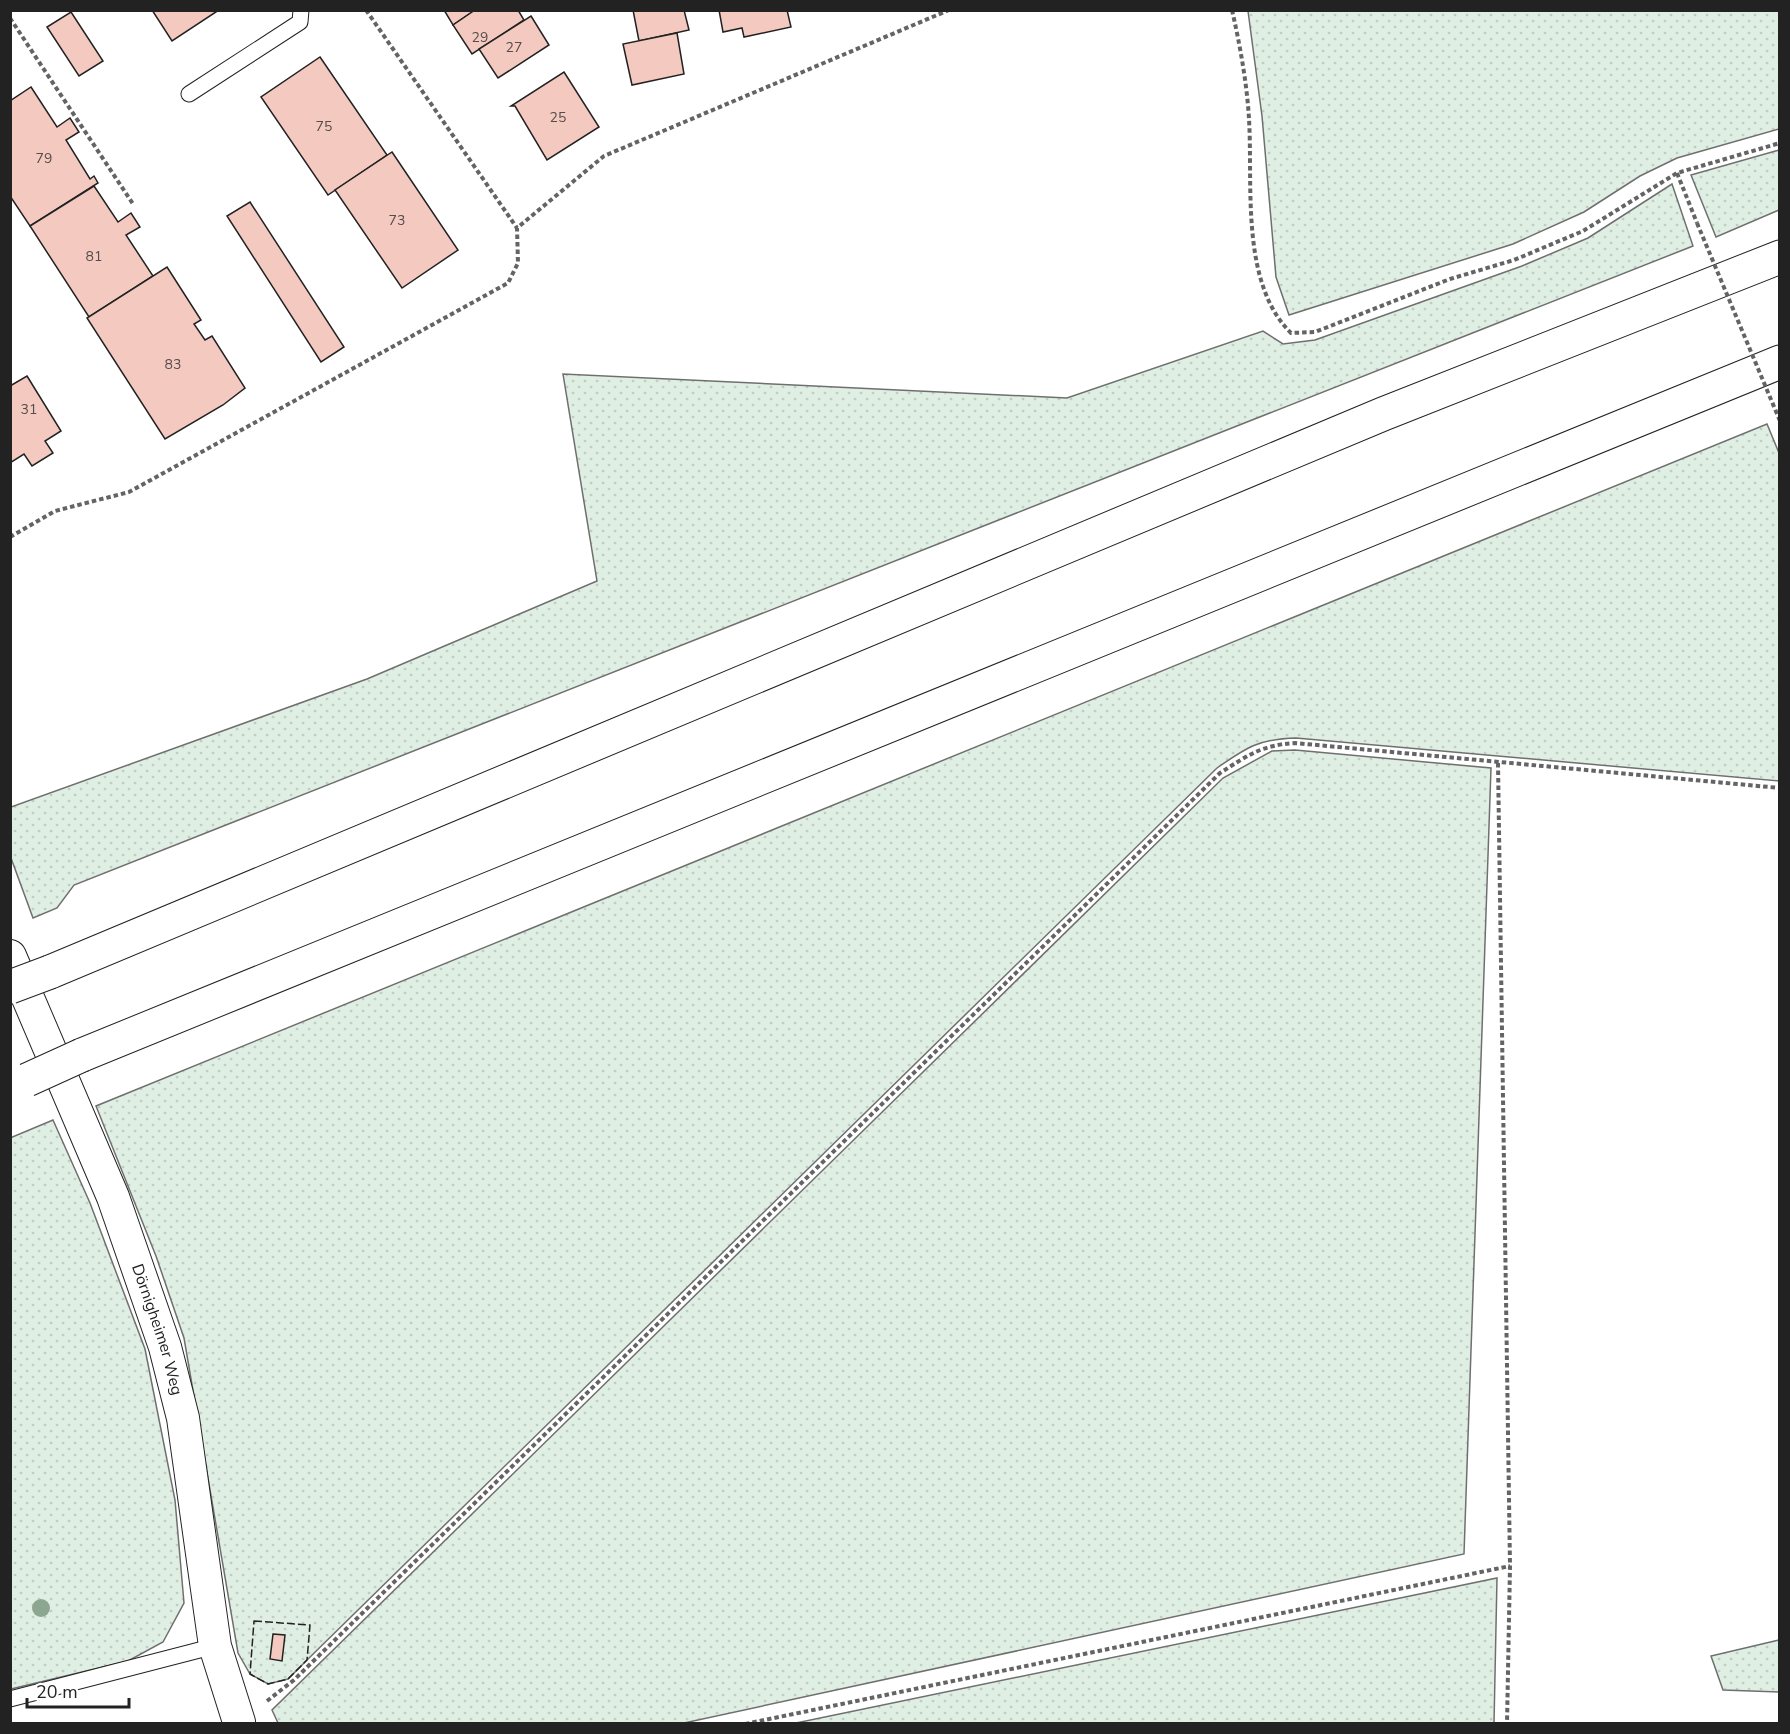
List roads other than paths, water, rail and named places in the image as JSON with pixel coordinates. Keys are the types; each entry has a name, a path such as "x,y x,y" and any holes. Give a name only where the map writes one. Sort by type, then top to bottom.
{"highway":[{"path":"10,987 1372,418 1779,257"},
{"path":"19,1083 82,1055 1779,362"}],"street":[{"name":"Dörnigheimer Weg","path":"10,956 113,1197 165,1347 183,1418 215,1646 239,1722"}],"lane":[{"path":"189,94 300,22 301,10"},
{"path":"10,1699 215,1646"}]}
